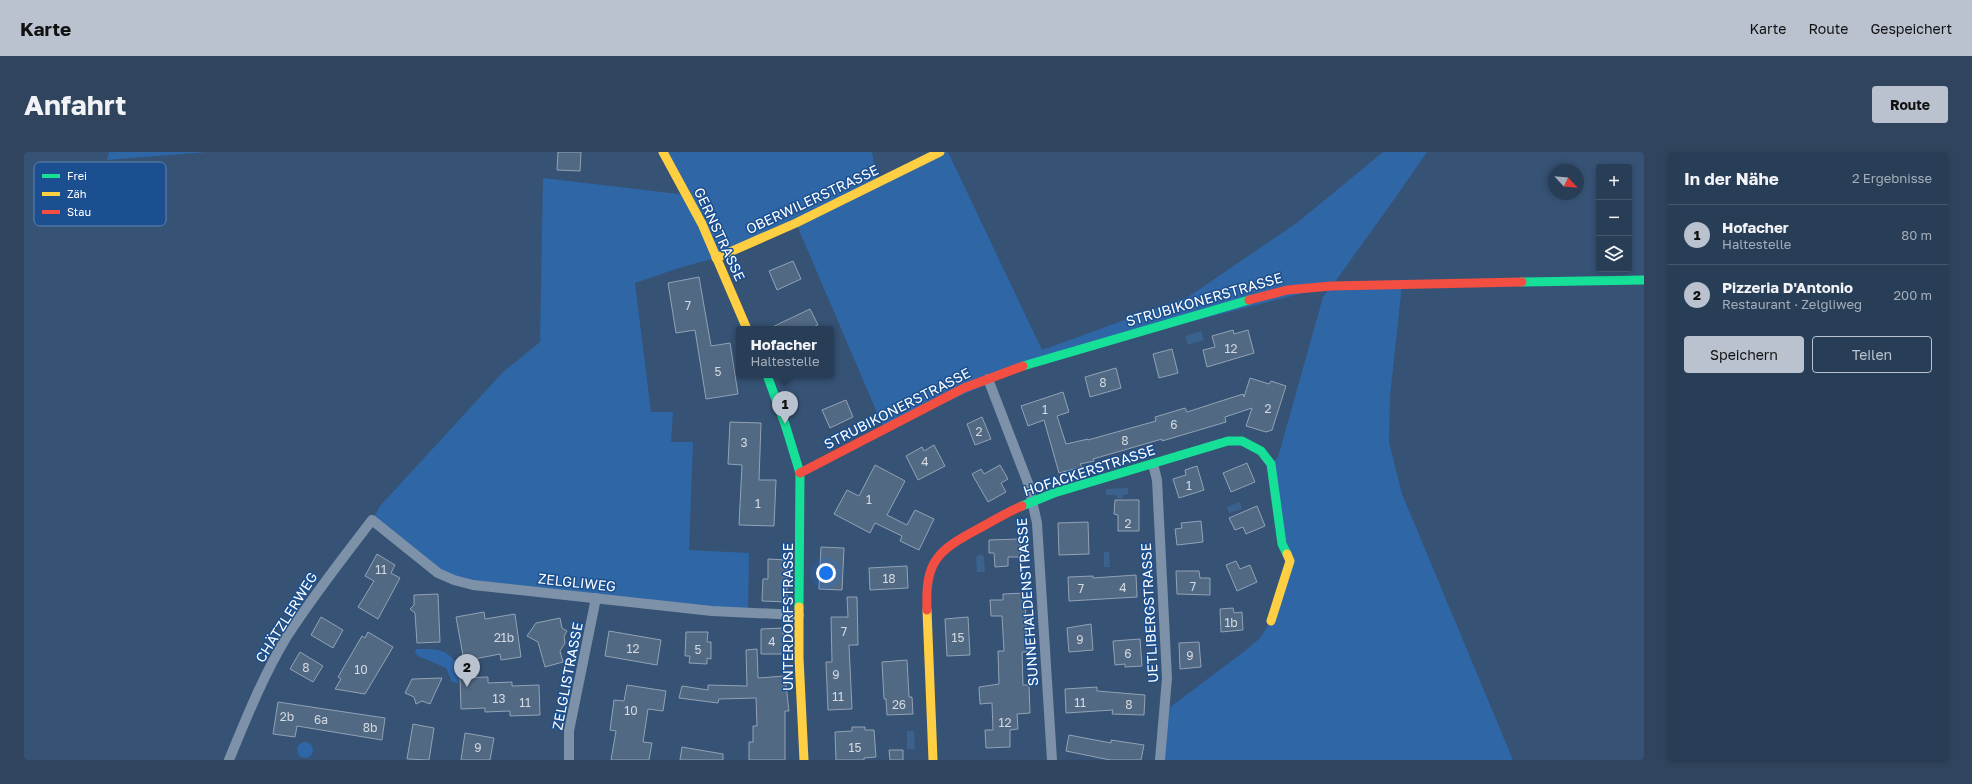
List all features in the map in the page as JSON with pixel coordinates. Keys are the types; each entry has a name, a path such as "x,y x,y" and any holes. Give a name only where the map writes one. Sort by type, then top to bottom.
{"street":[{"name":"GERNSTRASSE","path":"663,152 687,195 746,326"},
{"name":"OBERWILERSTRASSE","path":"716,258 796,223 940,152"},
{"name":"STRUBIKONERSTRASSE","path":"800,473 935,403 988,378 1045,359 1287,290 1331,286 1644,280"},
{"path":"768,378 800,473"},
{"name":"SUNNEHALDENSTRASSE","path":"988,378 1033,500 1038,523 1052,760"},
{"name":"HOFACKERSTRASSE","path":"933,760 926,595 927,580 932,566 941,552 954,542 1033,500 1228,441 1242,441 1261,451 1271,464 1282,544 1290,561 1271,621"},
{"name":"UETLIBERGSTRASSE","path":"1154,464 1157,480 1167,678 1160,760"},
{"name":"UNTERDORFSTRASSE","path":"800,473 799,614 804,760"},
{"name":"ZELGLIWEG","path":"372,520 438,573 454,580 473,585 712,611 799,614"},
{"name":"CHÄTZLERWEG","path":"229,760 260,688 285,639 325,580 372,520"},
{"name":"ZELGLISTRASSE","path":"569,760 569,731 596,598"}],"shaded area":[{"path":"109,152 208,152 107,160"},
{"path":"663,152 872,152 878,184 940,152 948,152 1042,350 1188,297 1298,222 1383,152 1427,152 1332,286 1402,285 1390,396 1389,442 1402,494 1513,760 1160,760 1165,711 1246,650 1260,638 1271,621 1290,561 1271,464 1278,457 1323,297 1331,286 1045,359 884,429 796,223 716,258 682,267 635,283 651,412 673,412 671,442 693,442 689,550 749,553 748,612 454,580 372,520 380,506 503,372 540,342 543,178 687,195"},
{"path":"1201,331 1204,340 1188,345 1185,336"},
{"path":"1128,488 1128,494 1123,495 1123,498 1117,498 1117,495 1106,495 1106,489"},
{"path":"1240,502 1242,509 1229,513 1227,507"},
{"path":"1104,552 1109,552 1110,567 1104,567"},
{"path":"981,554 984,557 985,572 977,572 976,557"},
{"path":"416,649 437,650 450,656 461,666 458,683 452,682 446,668 418,656 415,653"},
{"path":"907,731 914,731 915,749 907,749"},
{"path":"305,742 312,747 313,750 308,757 305,758 298,753 297,750 302,743"}],"building":[{"path":"558,152 581,152 580,171 557,170"},
{"path":"793,261 801,279 777,290 769,271"},
{"path":"699,277 711,346 730,343 738,394 706,399 695,330 676,333 668,283"},
{"path":"810,309 818,325 816,326 774,326"},
{"path":"1233,330 1234,334 1248,330 1254,353 1207,367 1203,350 1215,347 1212,336"},
{"path":"1172,349 1178,373 1159,378 1153,354"},
{"path":"1116,368 1121,388 1090,397 1085,377"},
{"path":"1250,378 1269,384 1271,381 1286,386 1272,430 1266,432 1246,426 1252,408 1225,417 1226,422 1093,459 1094,461 1080,464 1082,467 1059,473 1044,420 1028,426 1021,406 1063,392 1069,412 1057,416 1066,444 1088,440 1156,421 1155,417 1185,408 1187,412 1243,394 1244,397"},
{"path":"846,400 853,417 830,428 822,410"},
{"path":"982,417 991,439 975,445 967,424"},
{"path":"730,422 761,423 759,480 776,480 774,526 739,525 742,465 728,464"},
{"path":"934,445 945,466 918,480 906,456 922,447 924,451"},
{"path":"1247,463 1255,482 1231,492 1223,473"},
{"path":"875,465 905,481 887,515 907,525 915,510 934,519 919,550 900,541 902,536 875,523 870,533 834,514 847,490 859,496"},
{"path":"1000,465 1008,479 1001,483 1006,492 988,502 972,474 981,469 984,474"},
{"path":"1197,466 1204,490 1179,498 1173,479 1186,475 1185,470"},
{"path":"1115,500 1139,500 1139,531 1118,531 1118,515 1114,514"},
{"path":"1257,506 1265,526 1246,534 1243,527 1235,530 1229,518"},
{"path":"1201,521 1203,542 1177,545 1175,529 1182,528 1181,523"},
{"path":"1088,522 1089,554 1059,555 1058,523"},
{"path":"1020,539 1021,557 1008,557 1008,566 995,567 994,553 989,553 989,540"},
{"path":"821,547 844,548 842,590 819,589"},
{"path":"377,554 395,565 391,573 400,578 378,619 358,607 374,581 365,576"},
{"path":"768,559 787,560 787,602 762,601 763,579 768,579"},
{"path":"1236,561 1240,569 1250,565 1257,582 1237,591 1226,565"},
{"path":"907,566 908,588 870,590 869,568"},
{"path":"1176,571 1199,571 1200,578 1210,578 1210,595 1177,594"},
{"path":"1136,575 1137,597 1069,601 1068,577 1093,576 1093,578"},
{"path":"1025,593 1027,652 1022,652 1023,685 1029,685 1030,713 1017,714 1018,729 1010,730 1010,747 986,748 985,730 993,730 992,703 980,704 979,687 999,684 998,651 1004,651 1002,616 991,616 990,600 1003,600 1003,594"},
{"path":"438,594 440,642 417,643 415,613 410,609 414,605 414,595"},
{"path":"847,597 857,597 858,645 849,645 852,709 828,710 826,662 832,662 831,617 848,617"},
{"path":"1233,608 1234,613 1242,612 1243,630 1221,632 1220,609"},
{"path":"484,612 485,619 515,614 521,657 501,660 500,654 464,661 456,617"},
{"path":"321,617 343,630 333,648 311,635"},
{"path":"968,617 970,655 947,656 945,619"},
{"path":"560,618 562,628 567,631 564,636 565,643 560,651 563,662 545,667 538,642 527,636 536,623"},
{"path":"1091,624 1093,650 1069,652 1067,628"},
{"path":"783,628 784,654 761,654 761,629"},
{"path":"609,631 661,640 657,665 605,656"},
{"path":"368,632 393,647 365,694 335,689 341,679 338,677 362,636 365,638"},
{"path":"686,632 708,632 707,642 711,642 711,659 707,658 707,664 689,663 690,656 685,656"},
{"path":"1140,639 1142,666 1125,667 1125,664 1115,665 1113,641"},
{"path":"1199,642 1201,667 1180,669 1179,643"},
{"path":"757,649 758,678 785,676 789,711 785,711 785,760 749,760 749,742 753,742 753,726 757,726 756,698 719,699 718,703 679,698 682,686 708,690 708,685 747,686 746,650"},
{"path":"300,652 323,666 313,682 290,669"},
{"path":"907,660 909,697 912,697 913,714 887,715 886,699 884,699 882,662"},
{"path":"488,677 488,683 512,682 512,686 539,685 540,715 510,716 510,711 485,712 485,708 461,709 460,678"},
{"path":"442,678 430,704 422,701 416,704 414,697 405,693 412,679"},
{"path":"627,685 666,691 663,711 648,709 643,742 652,743 649,760 611,760 616,731 610,730 614,700 624,701"},
{"path":"1097,687 1097,691 1145,695 1144,715 1112,714 1113,710 1066,713 1065,689"},
{"path":"278,702 385,718 382,740 297,726 295,737 273,734"},
{"path":"413,724 434,728 429,760 407,759"},
{"path":"852,727 865,727 865,730 874,730 876,757 864,758 864,760 836,760 835,732 852,731"},
{"path":"465,733 494,738 490,760 461,760"},
{"path":"1069,735 1111,743 1111,740 1144,745 1141,760 1110,760 1066,751"},
{"path":"682,747 723,754 723,760 680,760"},
{"path":"889,750 903,750 903,760 890,760"}],"traffic: fast":[{"path":"1522,282 1644,280"},
{"path":"1023,366 1249,300"},
{"path":"768,378 785,424 800,473 799,607"},
{"path":"1022,506 1054,493 1228,441 1242,441 1261,451 1271,464 1282,544 1287,554"}],"traffic: slow":[{"path":"663,152 702,224 746,326"},
{"path":"716,258 796,223 940,152"},
{"path":"1271,621 1290,561 1287,554"},
{"path":"799,607 799,658 804,760"},
{"path":"927,610 933,760"}],"traffic: jam":[{"path":"1249,300 1287,290 1331,286 1522,282"},
{"path":"800,473 964,388 1023,366"},
{"path":"927,610 928,580 936,559 943,551 964,537 1022,506"}],"place":[{"name":"Hofacher","path":"785,424"},
{"name":"Pizzeria D'Antonio","path":"467,687"}]}
